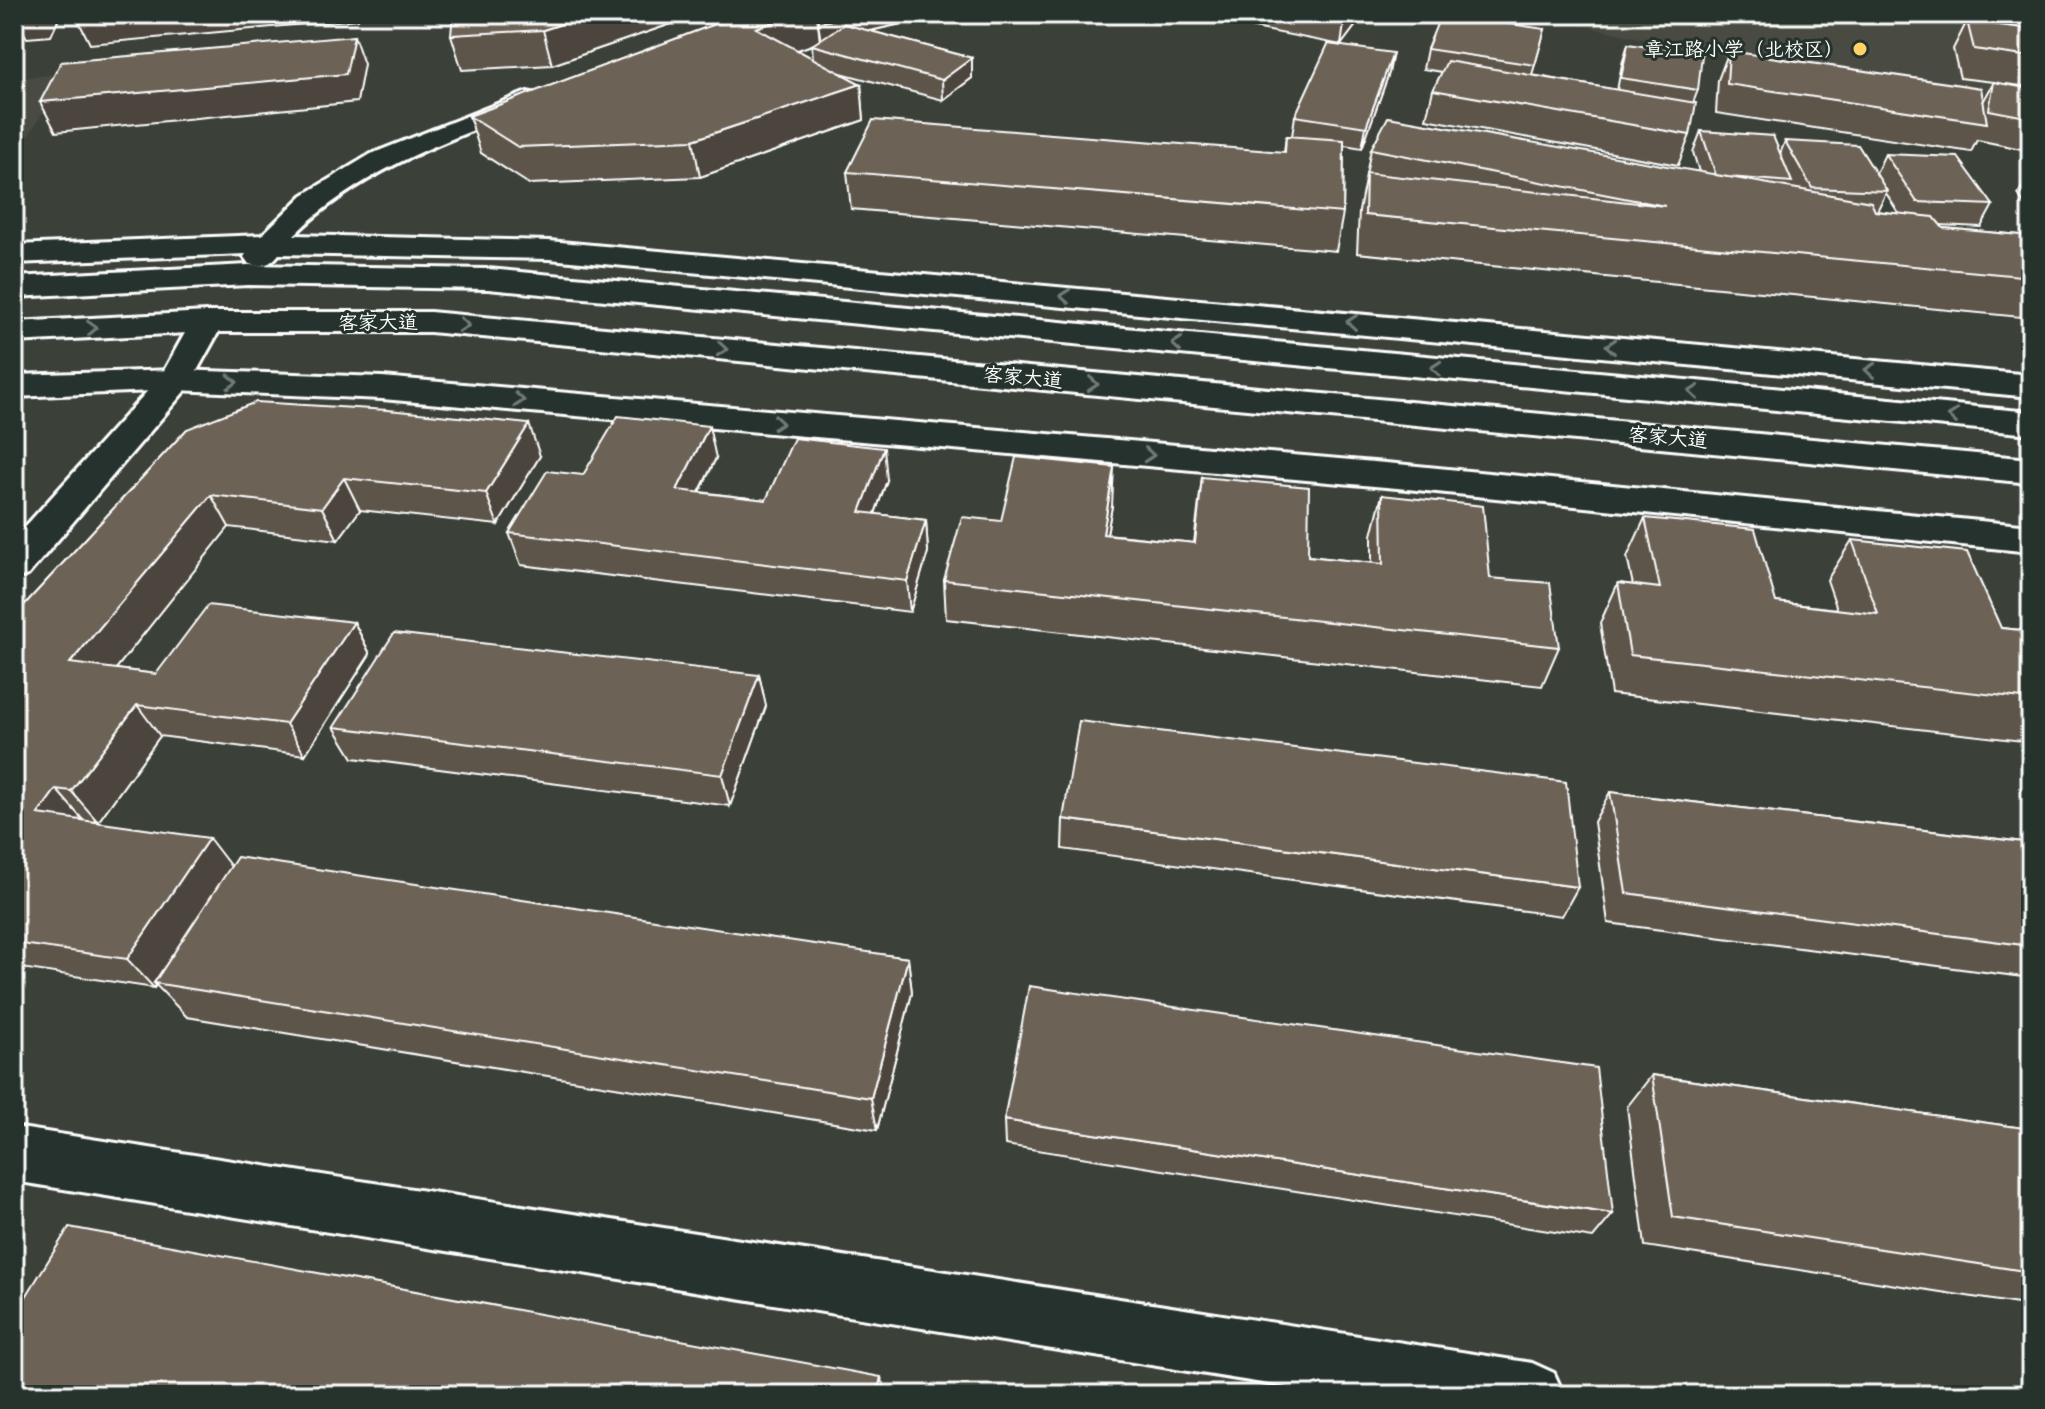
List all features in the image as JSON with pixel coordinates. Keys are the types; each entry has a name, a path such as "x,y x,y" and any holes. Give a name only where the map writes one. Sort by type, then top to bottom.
{"street":[{"path":"248,275 268,244 320,197 381,158 554,89"},
{"path":"14,254 268,244 549,250 2031,386"},
{"name":"客家大道","path":"14,287 248,275 488,279 2031,423"},
{"path":"14,565 176,380 207,322"},
{"name":"客家大道","path":"14,332 207,322 430,322 2031,471"},
{"path":"14,386 176,380 398,390 1397,476 2031,539"},
{"path":"14,1154 1532,1395"}],"shaded area":[{"name":"章江路小学（北校区）","path":"1529,14 2031,14 2031,112 1850,83"},
{"path":"67,73 14,159 14,79"}],"building":[{"path":"20,14 42,14 17,18"},
{"path":"453,14 592,14 543,30 451,35"},
{"path":"742,14 798,14 756,28 861,84 693,140 518,147 469,116"},
{"path":"817,14 857,14 818,23"},
{"path":"1441,14 1545,29 1535,65 1427,49"},
{"path":"1967,21 2031,29 2031,57 1974,49"},
{"path":"844,24 972,58 942,80 812,45"},
{"path":"354,36 346,74 40,102 61,62"},
{"path":"1328,44 1393,53 1366,127 1295,116"},
{"path":"1628,44 1702,55 1698,90 1621,78"},
{"path":"1729,51 1981,88 1987,123 1727,84"},
{"path":"1447,61 1696,103 1690,135 1433,90"},
{"path":"1994,82 2031,89 2031,118 1989,110"},
{"path":"1388,117 1871,202 1875,211 1934,217 1943,228 2031,236 2031,277 1365,215 1366,173 1665,206 1371,149"},
{"path":"873,120 1285,152 1286,136 1344,140 1343,213 847,172"},
{"path":"1701,131 1773,136 1792,182 1716,175"},
{"path":"1785,141 1858,145 1887,191 1812,188"},
{"path":"1885,154 1958,157 1993,205 1917,202"},
{"path":"256,402 388,410 529,424 486,493 344,478 322,508 211,495 70,663 156,674 208,605 354,622 286,724 137,705 71,791 56,789 38,814 209,838 127,959 14,943 14,616 187,429"},
{"path":"618,416 709,426 677,490 766,500 794,438 884,448 860,512 926,520 907,581 509,533 547,471 583,475"},
{"path":"1016,457 1114,467 1103,534 1195,543 1202,477 1309,487 1308,556 1383,564 1382,495 1483,506 1490,578 1550,583 1559,647 944,580 962,517 1001,521"},
{"path":"1645,518 1755,529 1776,602 1878,614 1852,540 1967,552 2001,628 2031,631 2031,699 1630,655 1618,583 1660,588"},
{"path":"394,633 759,675 722,775 334,727"},
{"path":"1079,721 1566,782 1578,887 1063,819"},
{"path":"1610,792 2031,843 2031,946 1626,893"},
{"path":"237,857 908,958 871,1098 154,983"},
{"path":"1029,986 1596,1068 1613,1214 1004,1120"},
{"path":"1652,1075 2031,1129 2031,1272 1673,1217"},
{"path":"69,1227 881,1377 877,1395 14,1395 14,1316"}],"place":[{"name":"章江路小学（北校区）","path":"1860,49"}]}
